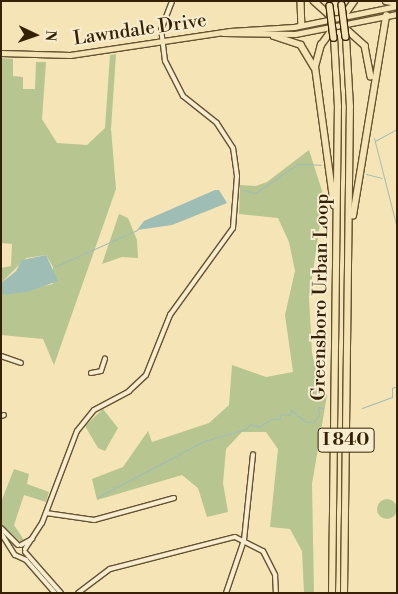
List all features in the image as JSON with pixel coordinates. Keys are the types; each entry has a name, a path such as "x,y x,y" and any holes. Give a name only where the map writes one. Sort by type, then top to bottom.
{"highway":[{"path":"302,1 302,25"},
{"path":"314,1 365,46 373,81"},
{"path":"315,72 319,49 354,1"},
{"path":"386,1 397,5"},
{"name":"Greensboro Urban Loop","path":"341,3 346,37 349,249 344,593"},
{"name":"Greensboro Urban Loop","path":"329,4 334,38 338,93 332,593"},
{"path":"349,249 373,81 386,16"},
{"path":"274,36 304,47 315,72 336,236"}],"main road":[{"name":"Lawndale Drive","path":"223,34 274,36 339,22 397,5"},
{"name":"Lawndale Drive","path":"1,52 53,57 162,41 397,14"}],"street":[{"path":"19,556 32,539 46,513 79,428 94,410 129,391 146,374 170,315 233,228 237,176 233,148 217,123 178,90 168,69 162,41 162,26 172,1"},
{"path":"1,356 21,364"},
{"path":"91,373 100,371 105,359"},
{"path":"226,593 244,540 253,454"},
{"path":"46,513 94,520 174,498"},
{"path":"1,528 25,550 61,593"},
{"path":"1,533 19,556 55,593"},
{"path":"78,593 110,569 222,538 244,540 263,551 270,562 276,593"},
{"path":"14,549 32,539"}],"green space":[{"path":"116,54 111,129 116,189 54,365 43,339 1,335 1,295 53,284 53,267 46,255 26,258 1,283 1,268 11,266 12,244 1,243 1,58 13,59 13,76 23,77 23,89 35,89 36,62 46,62 42,119 57,143 87,145 105,128 110,55"},
{"path":"309,150 324,197 309,298 312,353 320,387 327,395 312,484 314,593 304,593 302,551 290,529 270,527 278,449 266,432 242,432 226,449 223,483 228,512 207,517 198,488 182,475 97,500 92,479 123,467 148,431 152,442 209,423 229,405 232,365 266,377 293,372 285,315 295,271 289,242 278,218 239,214 240,185 256,186 267,182"},
{"path":"119,214 128,218 137,240 138,258 122,257 102,264"},
{"path":"103,409 118,428 105,451 98,448 85,426"},
{"path":"14,469 29,474 27,484 49,492 46,502 24,495 14,525 24,540 21,542 1,524 1,502"},
{"path":"387,499 394,502 397,509 394,516 387,519 380,516 377,509 380,502"}],"water":[{"path":"215,190 219,190 227,203 172,225 137,230 144,221"},
{"path":"46,255 58,281 27,292 1,295 1,283 16,271 22,260"}],"waterway":[{"path":"375,141 397,129"},
{"path":"374,138 397,228"},
{"path":"243,190 255,193 298,164 321,165"},
{"path":"366,174 382,178"},
{"path":"54,267 137,230"},
{"path":"362,408 392,397 392,388 397,386"},
{"path":"98,497 204,441 246,429 250,424 259,427 271,419 279,419 281,414 289,415 291,410 306,422 313,422 319,415 318,407 323,408"}]}
